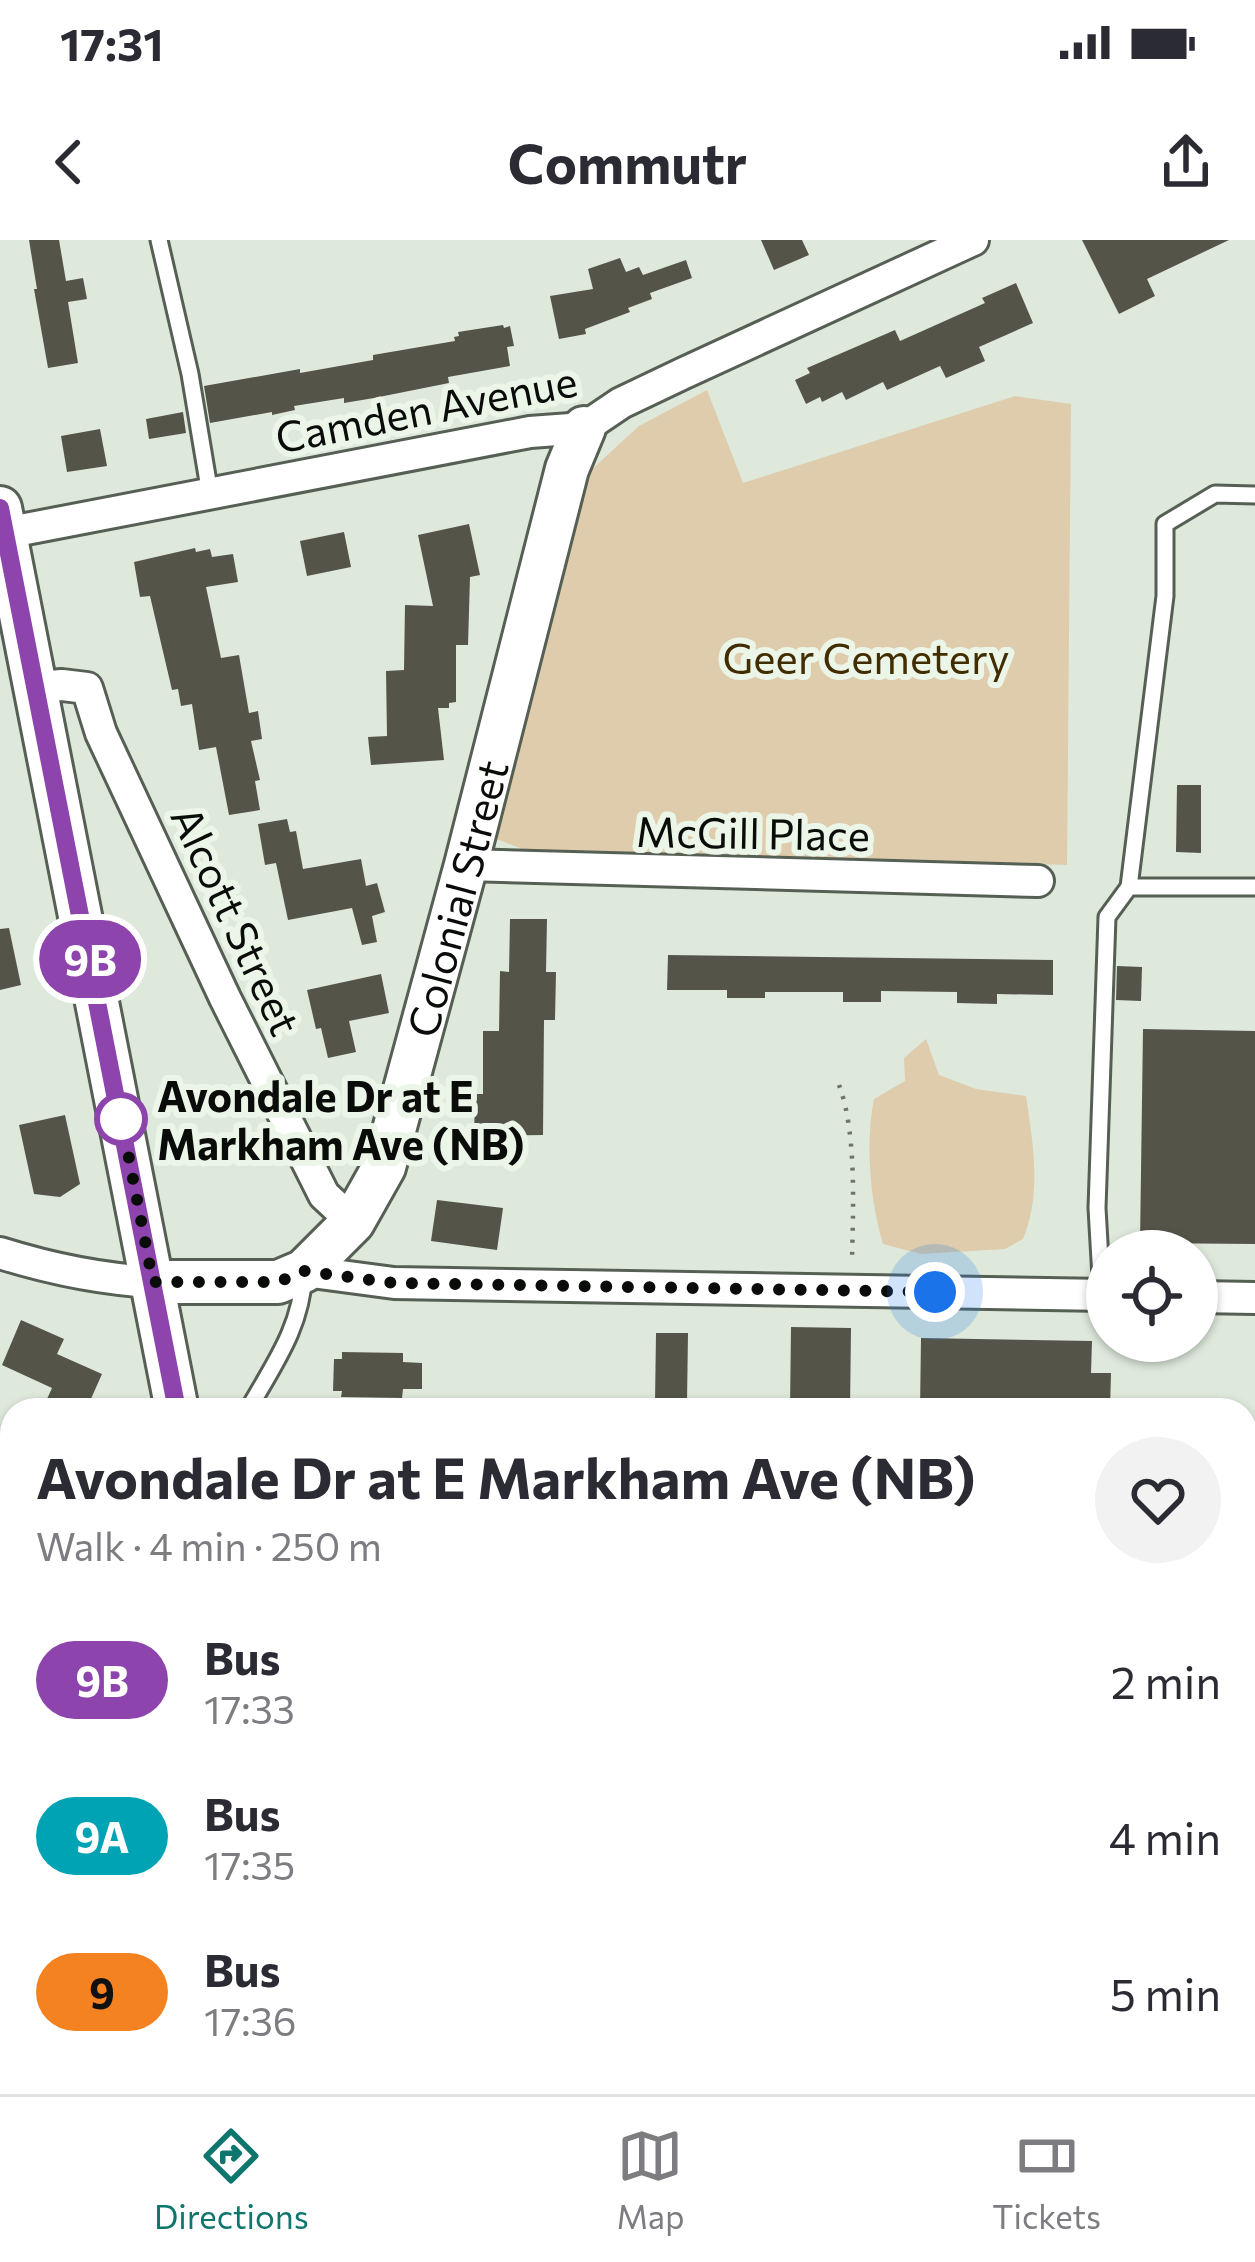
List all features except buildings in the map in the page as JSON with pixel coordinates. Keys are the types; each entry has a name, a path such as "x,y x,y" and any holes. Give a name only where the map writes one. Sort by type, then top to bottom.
{"street":[{"name":"Camden Avenue","path":"2,521 210,494 530,432 584,428 621,403 973,240"},
{"name":"Colonial Street","path":"304,1271 353,1222 384,1167 561,491 584,428"},
{"path":"2,521 175,1398"},
{"name":"Alcott Street","path":"35,687 87,688 101,733 225,998 324,1195 353,1222"},
{"name":"McGill Place","path":"466,865 1038,881"},
{"path":"0,1253 104,1279 153,1282 278,1282 304,1271 394,1283 1086,1295"},
{"path":"1218,1297 1255,1298"}],"lane":[{"path":"159,240 190,374 210,494"},
{"path":"1099,1230 1107,917 1129,886 1165,596 1165,524 1215,494 1255,495"},
{"path":"1129,886 1255,886"},
{"path":"255,1398 296,1325 304,1271"}],"path":[{"path":"839,1085 849,1124 851,1291"}],"green space":[{"name":"Geer Cemetery","path":"707,390 743,483 1015,396 1071,404 1067,865 525,850 494,838 567,535 590,471 639,426"},
{"path":"926,1039 939,1075 976,1089 1026,1096 1034,1168 1032,1204 1023,1239 1005,1249 921,1254 883,1244 870,1172 874,1099 905,1081 904,1058"}],"bus line":[{"name":"9B","path":"0,508 175,1398"}],"place":[{"name":"Avondale Dr at E Markham Ave (NB)","path":"121,1119"}],"route":[{"path":"121,1119 153,1282 278,1282 304,1271 394,1283 935,1292"}]}
